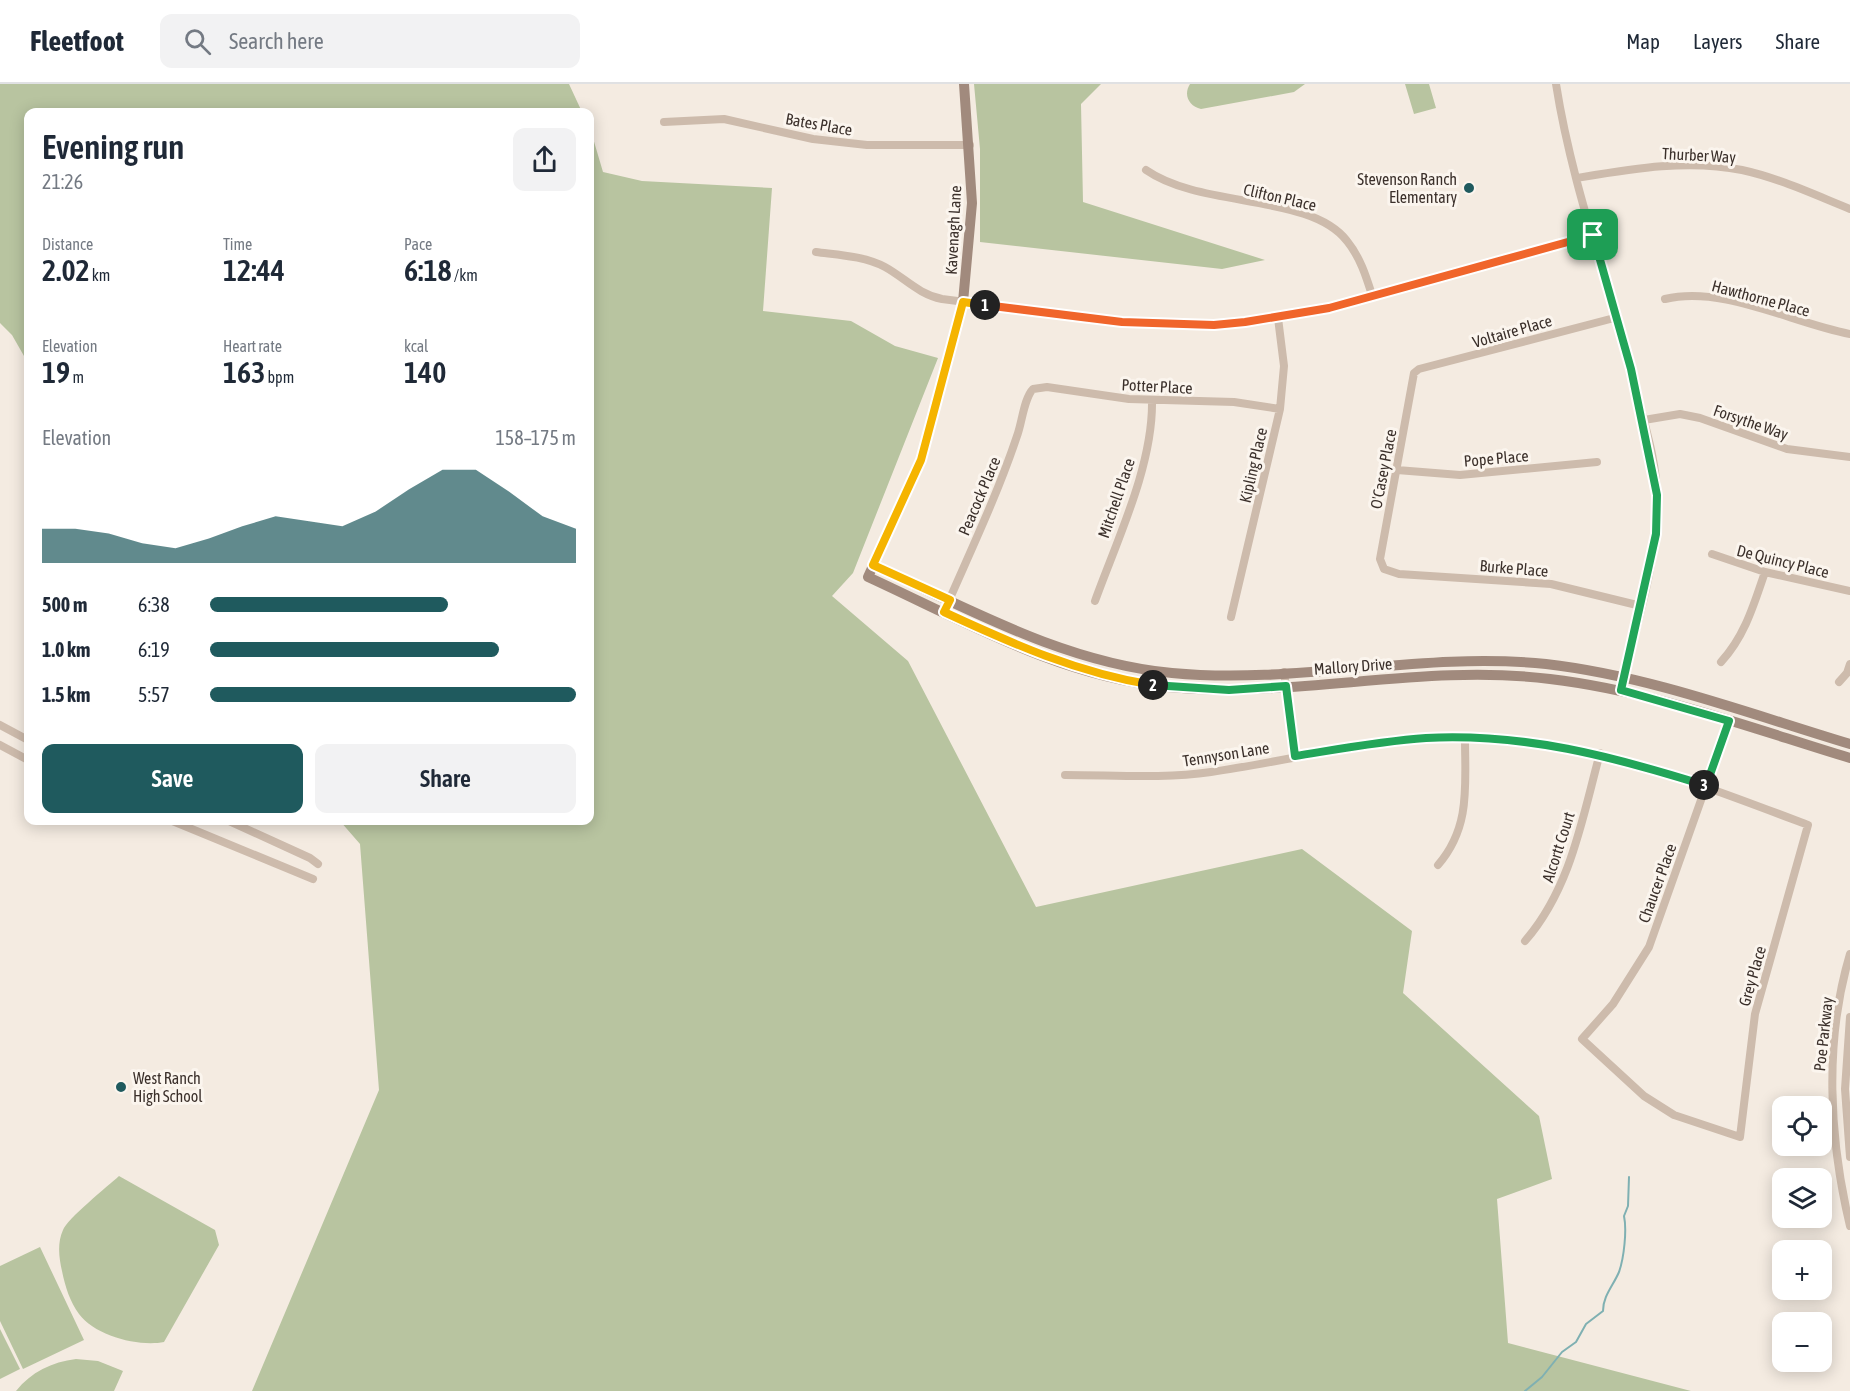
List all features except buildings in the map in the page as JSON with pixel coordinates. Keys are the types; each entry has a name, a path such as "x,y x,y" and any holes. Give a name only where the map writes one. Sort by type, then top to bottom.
{"main road":[{"name":"Kavenagh Lane","path":"868,578 921,460 963,302 972,203 970,145 964,84"},
{"path":"873,565 1031,637 1115,664 1158,672 1202,675 1284,672 1476,660 1546,664 1624,677 1850,744"},
{"name":"Mallory Drive","path":"868,578 1029,651 1118,679 1167,687 1229,690 1474,674 1548,678 1621,690 1850,758"}],"street":[{"path":"1556,84 1561,115 1577,178 1618,318 1655,473 1656,534 1621,690"},
{"name":"Bates Place","path":"664,122 723,119 813,139 867,145 970,145"},
{"name":"Thurber Way","path":"1577,178 1646,167 1741,170 1789,185 1850,209"},
{"name":"Clifton Place","path":"1146,170 1162,181 1186,190 1295,211 1331,225 1358,256 1372,295"},
{"path":"816,252 870,261 886,268 928,296 1161,324 1214,325 1278,318 1593,235"},
{"name":"Hawthorne Place","path":"1665,298 1684,294 1719,298 1850,334"},
{"name":"Kipling Place","path":"1231,617 1280,409 1284,366 1278,318"},
{"name":"Voltaire Place","path":"1414,374 1419,369 1618,318"},
{"name":"O'Casey Place","path":"1384,569 1380,559 1382,546 1414,374"},
{"name":"Potter Place","path":"1033,389 1047,387 1152,401 1234,402 1280,409"},
{"name":"Peacock Place","path":"944,612 1008,464 1025,414 1027,396 1033,389"},
{"name":"Mitchell Place","path":"1095,601 1143,466 1152,416 1152,401"},
{"name":"Forsythe Way","path":"1644,420 1680,414 1700,418 1786,449 1850,457"},
{"name":"Pope Place","path":"1397,470 1460,475 1597,462"},
{"name":"De Quincy Place","path":"1712,554 1765,572 1850,591"},
{"name":"Burke Place","path":"1384,569 1399,574 1551,584 1641,606"},
{"path":"1720,662 1733,648 1744,630 1765,572"},
{"path":"1839,682 1847,673 1850,664"},
{"path":"1284,672 1295,756"},
{"name":"Chaucer Place","path":"1729,721 1649,947 1613,1004 1582,1039 1644,1096 1664,1109 1674,1115 1740,1137"},
{"path":"0,725 24,738"},
{"name":"Tennyson Lane","path":"1065,775 1167,776 1210,772 1379,743 1427,738 1465,738 1555,746 1600,753 1706,786 1809,825"},
{"path":"1438,865 1453,848 1461,824 1465,797 1465,738"},
{"path":"0,745 24,758"},
{"name":"Alcortt Court","path":"1526,941 1554,903 1567,871 1600,753"},
{"path":"182,825 313,879"},
{"path":"238,825 302,854 318,864"},
{"name":"Grey Place","path":"1740,1137 1755,1014 1809,825"},
{"name":"Poe Parkway","path":"1850,954 1839,1000 1831,1085 1839,1180 1850,1226"},
{"name":"Poe Parkway","path":"1850,1017 1845,1089 1850,1157"}],"green space":[{"path":"0,84 569,84 580,108 24,108 24,356 12,335 0,323"},
{"path":"974,84 1101,84 1081,104 1083,202 1265,260 1222,269 980,242 980,149"},
{"path":"1190,84 1305,84 1294,92 1201,109 1188,100 1187,92"},
{"path":"1405,84 1429,84 1436,108 1414,114"},
{"path":"594,142 603,172 642,181 772,188 763,311 851,321 895,346 938,358 853,573 832,596 908,661 1036,907 1302,849 1412,931 1403,993 1539,1116 1552,1179 1497,1199 1508,1343 1691,1391 252,1391 379,1090 360,844 343,825 594,825"},
{"path":"119,1176 215,1230 219,1245 164,1342 142,1343 118,1338 86,1322 70,1299 65,1282 59,1250 63,1230 80,1211"},
{"path":"40,1247 84,1340 23,1369 0,1321 0,1266"},
{"path":"0,1329 20,1369 0,1379"},
{"path":"76,1359 98,1361 123,1371 114,1391 16,1391 28,1378 43,1369"}],"waterway":[{"path":"1525,1391 1542,1377 1562,1352 1576,1342 1586,1324 1603,1311 1622,1259 1629,1177"}],"place":[{"name":"Stevenson Ranch Elementary","path":"1469,188"},
{"name":"West Ranch High School","path":"121,1087"}],"route":[{"path":"1593,235 1618,318 1644,420 1657,495 1656,534 1621,690 1729,721 1706,786 1600,753 1507,740 1427,738 1295,756 1286,686 1229,690 1167,687 1118,679 1071,666 1029,651 944,612 950,600 873,565 921,460 954,346 963,302 1122,322 1214,325 1245,322 1329,308 1593,235"}]}
